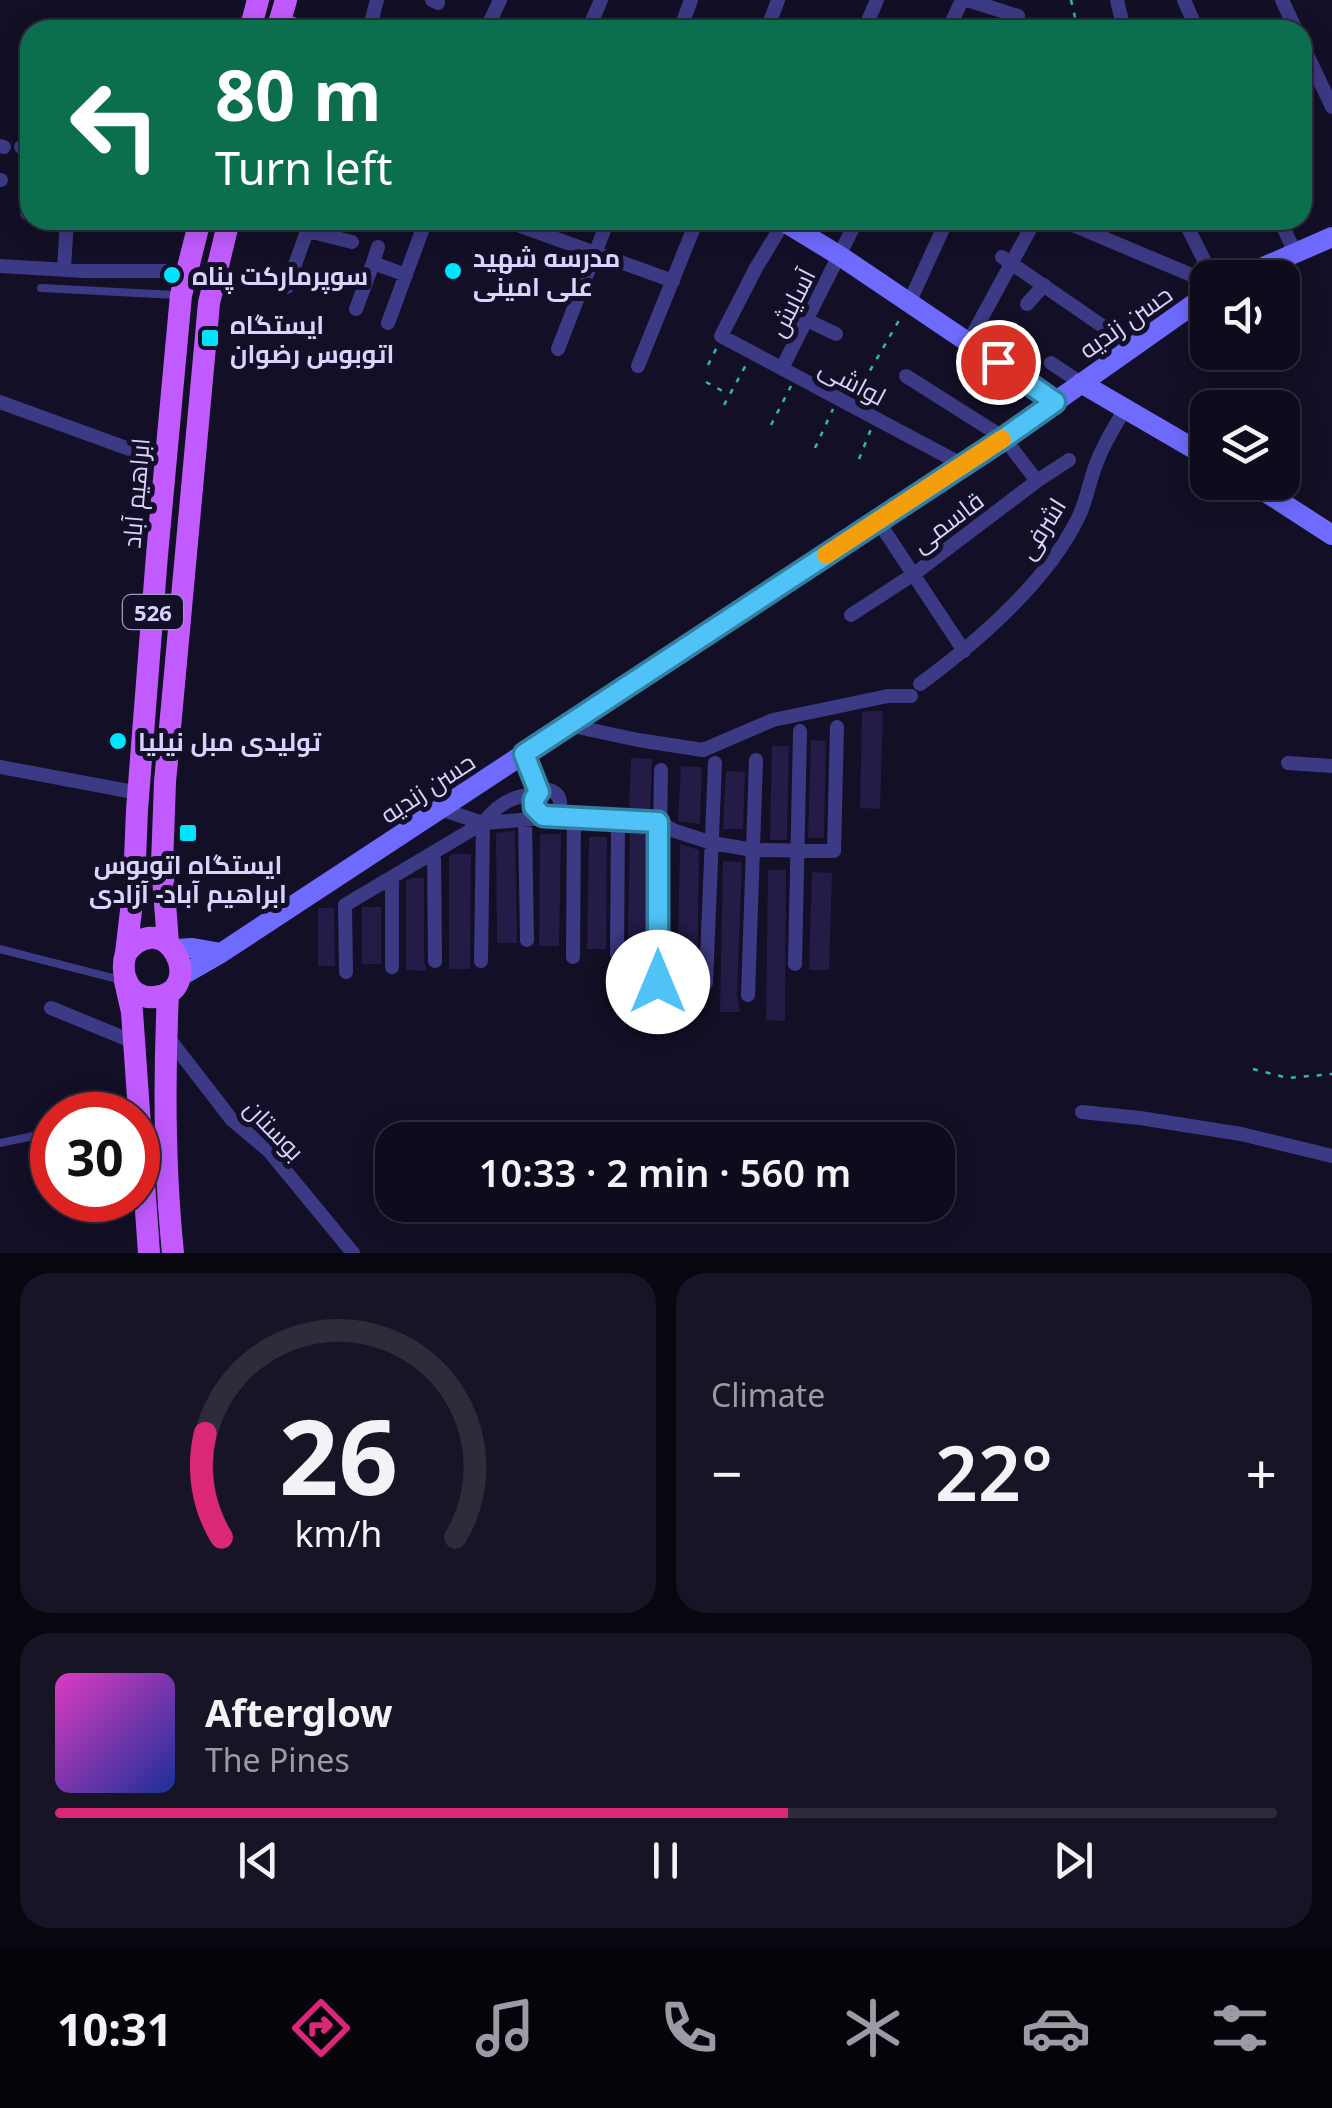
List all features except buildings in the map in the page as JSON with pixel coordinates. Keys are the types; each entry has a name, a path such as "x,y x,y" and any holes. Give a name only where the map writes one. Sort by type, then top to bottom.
{"main road":[{"name":"ابراهیم آباد","path":"126,953 181,295 197,230"},
{"name":"526","path":"171,946 162,864 166,782 209,303 227,230"},
{"path":"137,1092 132,1012 122,972 126,953 140,940 150,938 171,946 181,968 174,985 166,1036 166,1186 173,1253"},
{"path":"126,982 139,995 149,997 174,985"},
{"path":"147,1222 150,1253"}],"street":[{"path":"964,0 1018,16"},
{"path":"1312,65 1332,107"},
{"path":"64,270 66,230"},
{"path":"287,287 308,230"},
{"path":"322,230 352,242"},
{"path":"388,323 422,230"},
{"path":"532,230 672,281"},
{"path":"558,349 604,230"},
{"path":"638,366 694,230"},
{"path":"722,336 778,230"},
{"path":"800,230 1055,402"},
{"name":"آسایش","path":"789,372 807,320 852,230"},
{"path":"909,303 942,230"},
{"path":"969,342 1007,260 1028,230"},
{"path":"1086,230 1190,272"},
{"path":"1188,230 1201,260"},
{"path":"1284,230 1294,253"},
{"path":"1278,260 1332,236"},
{"path":"356,309 378,246"},
{"path":"1007,260 1132,346"},
{"path":"373,264 406,275"},
{"path":"0,266 187,271"},
{"path":"1027,304 1044,285"},
{"name":"حسن زندیه","path":"174,985 1004,438 1190,306"},
{"path":"807,320 836,334"},
{"name":"لواشی","path":"722,336 963,465"},
{"path":"1052,363 1190,447"},
{"path":"906,376 1004,438 1036,481"},
{"path":"0,402 165,462"},
{"name":"اشرفی","path":"568,725 702,750 774,720 915,690 964,652 1032,584 1068,537 1099,456 1125,409"},
{"name":"قاسمی","path":"851,615 914,574 1069,460"},
{"path":"1280,500 1330,530"},
{"path":"878,521 964,652"},
{"path":"440,809 483,823 548,816 658,822 712,843 753,850 834,852 838,727"},
{"path":"794,964 800,731"},
{"path":"346,972 345,906 483,823 496,807 524,794 538,794 548,789 559,796 559,810 548,816 534,807 538,794 524,754"},
{"path":"748,995 756,760"},
{"path":"706,983 715,763"},
{"path":"1288,763 1332,766"},
{"path":"0,766 139,794"},
{"path":"658,982 661,770"},
{"path":"573,957 574,816"},
{"path":"525,820 527,940"},
{"path":"617,954 618,820"},
{"path":"480,961 483,823"},
{"path":"434,852 435,961"},
{"path":"392,878 392,968"},
{"path":"171,946 221,953"},
{"path":"51,1008 134,1042"},
{"name":"بوستان","path":"166,1036 232,1120 269,1151 353,1253"},
{"path":"1082,1112 1242,1134 1332,1156"}],"lane":[{"path":"41,288 181,295"},
{"path":"0,949 126,982"},
{"path":"0,1144 30,1137"}],"path":[{"path":"815,448 909,303"},
{"path":"708,365 722,336"},
{"path":"724,405 752,353"},
{"path":"771,426 789,372"},
{"path":"706,382 730,395"},
{"path":"859,458 876,418"},
{"path":"1254,1069 1288,1078 1332,1074"}],"slow traffic":[{"path":"826,555 1002,439"}],"place":[{"name":"مدرسه شهید علی امینی","path":"453,271"},
{"name":"سوپرمارکت پناه","path":"172,275"},
{"name":"ایستگاه اتوبوس رضوان","path":"210,338"},
{"name":"تولیدی مبل نیلیا","path":"118,741"},
{"name":"ایستگاه اتوبوس ابراهیم آباد- آزادی","path":"188,833"}],"route":[{"path":"658,982 658,822 543,816 534,807 539,792 524,754 1055,402 998,362"}]}
